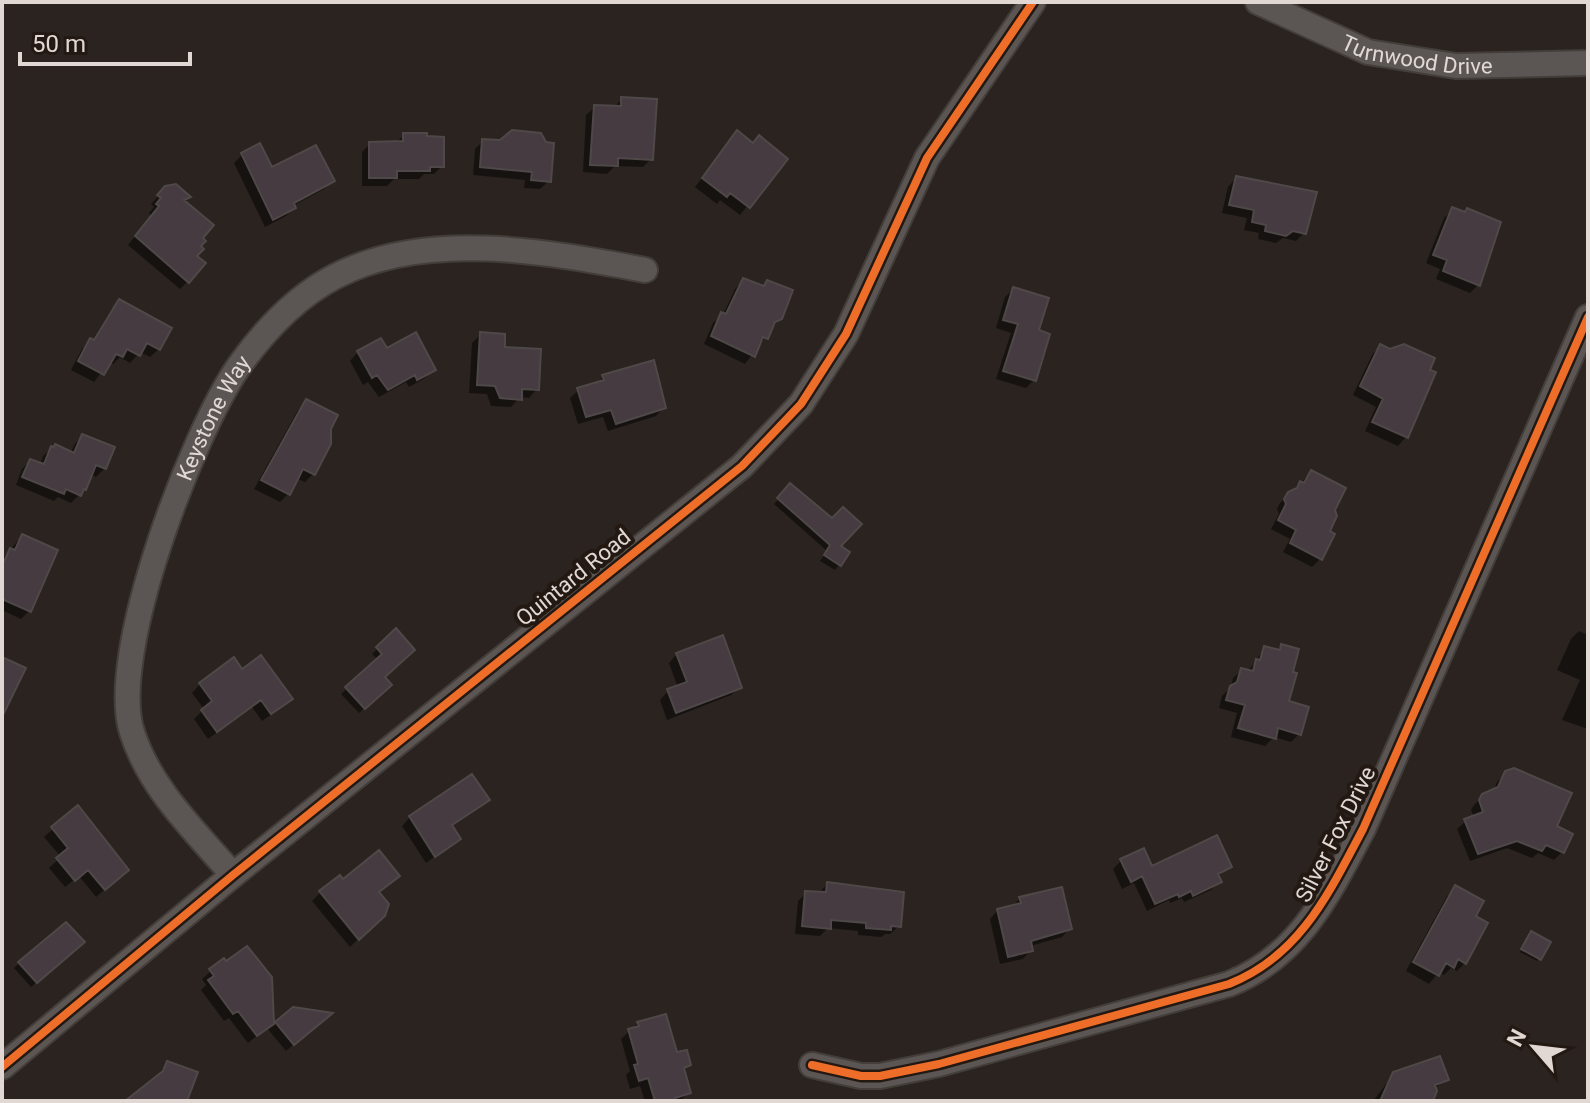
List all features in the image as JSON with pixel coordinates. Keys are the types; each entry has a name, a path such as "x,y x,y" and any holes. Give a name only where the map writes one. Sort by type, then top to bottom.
{"street":[{"name":"Quintard Road","path":"2,1067 233,875 742,466 801,404 846,334 927,158 1033,2"},
{"name":"Turnwood Drive","path":"1258,2 1368,52 1456,66 1588,63"},
{"name":"Keystone Way","path":"233,875 169,802 145,764 131,730 128,681 143,602 167,523 194,448 237,369 260,338 303,297 336,275 388,257 440,248 517,251 588,259 645,270"},
{"name":"Silver Fox Drive","path":"812,1065 861,1076 880,1076 939,1064 1229,984 1251,976 1289,947 1322,906 1363,829 1588,317"}],"building":[{"path":"621,97 657,99 653,160 618,158 618,166 590,165 594,105 621,106"},
{"path":"512,130 541,133 546,142 554,143 551,182 531,180 532,172 480,167 482,139 500,140"},
{"path":"737,130 753,143 759,135 788,159 750,208 730,193 727,197 702,178"},
{"path":"403,133 444,137 444,167 430,167 430,171 397,171 397,178 369,178 369,142 403,141"},
{"path":"260,143 272,167 316,145 335,181 294,203 296,208 273,220 241,153"},
{"path":"1236,176 1317,192 1306,234 1293,231 1286,236 1265,231 1266,225 1252,222 1254,210 1229,205"},
{"path":"176,184 191,197 184,200 214,225 203,238 206,241 201,246 204,249 197,256 206,263 189,283 135,236 159,206 156,204 161,198 157,195 165,186"},
{"path":"1452,207 1465,212 1467,208 1501,222 1480,286 1443,271 1447,260 1433,255"},
{"path":"743,278 764,286 767,280 793,290 782,319 775,322 768,339 763,337 755,357 711,336 721,312 726,314"},
{"path":"1013,287 1049,298 1039,330 1050,334 1036,381 1003,371 1018,324 1003,320"},
{"path":"119,299 172,328 160,350 147,343 140,356 127,349 123,357 116,354 104,375 78,361 90,338 94,340"},
{"path":"416,332 436,370 417,380 415,375 388,390 377,375 372,378 357,351 381,338 387,348"},
{"path":"480,332 505,334 505,347 541,349 539,390 522,389 522,400 500,398 495,386 477,385"},
{"path":"1380,344 1390,349 1404,344 1435,358 1430,370 1436,372 1408,438 1372,422 1383,399 1360,386"},
{"path":"654,360 666,408 616,424 611,410 586,417 577,388 604,380 602,375"},
{"path":"306,399 338,415 331,429 331,444 315,475 303,469 290,495 261,480"},
{"path":"82,434 115,447 106,469 96,465 81,496 66,489 64,494 22,477 30,459 44,464 51,446 55,444 74,453"},
{"path":"1311,470 1346,488 1335,510 1337,516 1330,531 1335,534 1322,560 1290,543 1296,530 1278,520 1288,492 1297,488 1300,481 1304,483"},
{"path":"790,483 832,518 843,507 862,524 841,546 850,552 841,566 824,555 830,545 777,498"},
{"path":"22,534 58,550 31,612 2,599 2,566 10,548 15,550"},
{"path":"396,628 415,650 385,677 392,685 365,709 345,687 382,654 376,647"},
{"path":"723,635 742,688 676,713 667,689 687,682 676,653"},
{"path":"1281,644 1299,649 1293,672 1297,673 1289,701 1309,707 1301,735 1278,728 1276,739 1238,728 1245,705 1226,700 1241,668 1253,671 1264,646 1280,650"},
{"path":"261,655 293,699 271,714 261,700 217,732 201,710 212,701 199,683 234,657 242,669"},
{"path":"2,657 26,668 2,717"},
{"path":"1514,768 1572,793 1557,826 1573,834 1564,853 1546,845 1542,851 1517,841 1478,854 1464,819 1483,812 1479,800 1482,794 1498,787 1505,771"},
{"path":"472,774 490,800 452,825 461,839 435,857 409,816"},
{"path":"78,805 129,870 105,890 88,870 75,881 56,858 68,848 51,827"},
{"path":"1217,835 1232,867 1218,874 1222,882 1193,896 1191,891 1155,904 1142,876 1131,882 1120,859 1144,848 1152,866"},
{"path":"379,850 400,876 379,892 389,904 385,916 359,940 319,891 340,875 343,879"},
{"path":"827,882 904,892 901,927 891,926 891,930 866,928 866,923 831,920 831,929 802,926 805,891 826,892"},
{"path":"1455,885 1484,901 1476,916 1488,923 1466,964 1458,959 1454,968 1446,963 1439,976 1413,962"},
{"path":"1062,887 1072,929 1031,941 1033,951 1008,957 997,909 1021,903 1019,897"},
{"path":"66,922 85,942 37,983 18,962"},
{"path":"1531,931 1551,942 1541,960 1521,949"},
{"path":"247,946 272,977 274,1024 257,1036 238,1011 233,1014 208,980 214,976 209,969"},
{"path":"293,1007 333,1013 294,1045 275,1022"},
{"path":"666,1014 677,1052 687,1050 691,1065 684,1068 691,1093 675,1098 676,1101 655,1101 648,1078 639,1081 634,1065 638,1064 628,1029 639,1026 637,1022"},
{"path":"1440,1056 1449,1080 1435,1085 1437,1091 1433,1101 1380,1101 1393,1072"},
{"path":"167,1061 198,1072 187,1101 125,1101 163,1071"}],"cycle path":[{"path":"2,1067 233,875 742,466 801,404 846,334 927,158 1033,2"},
{"path":"812,1065 861,1076 880,1076 939,1064 1229,984 1254,972 1294,940 1324,899 1363,829 1588,317"}]}
